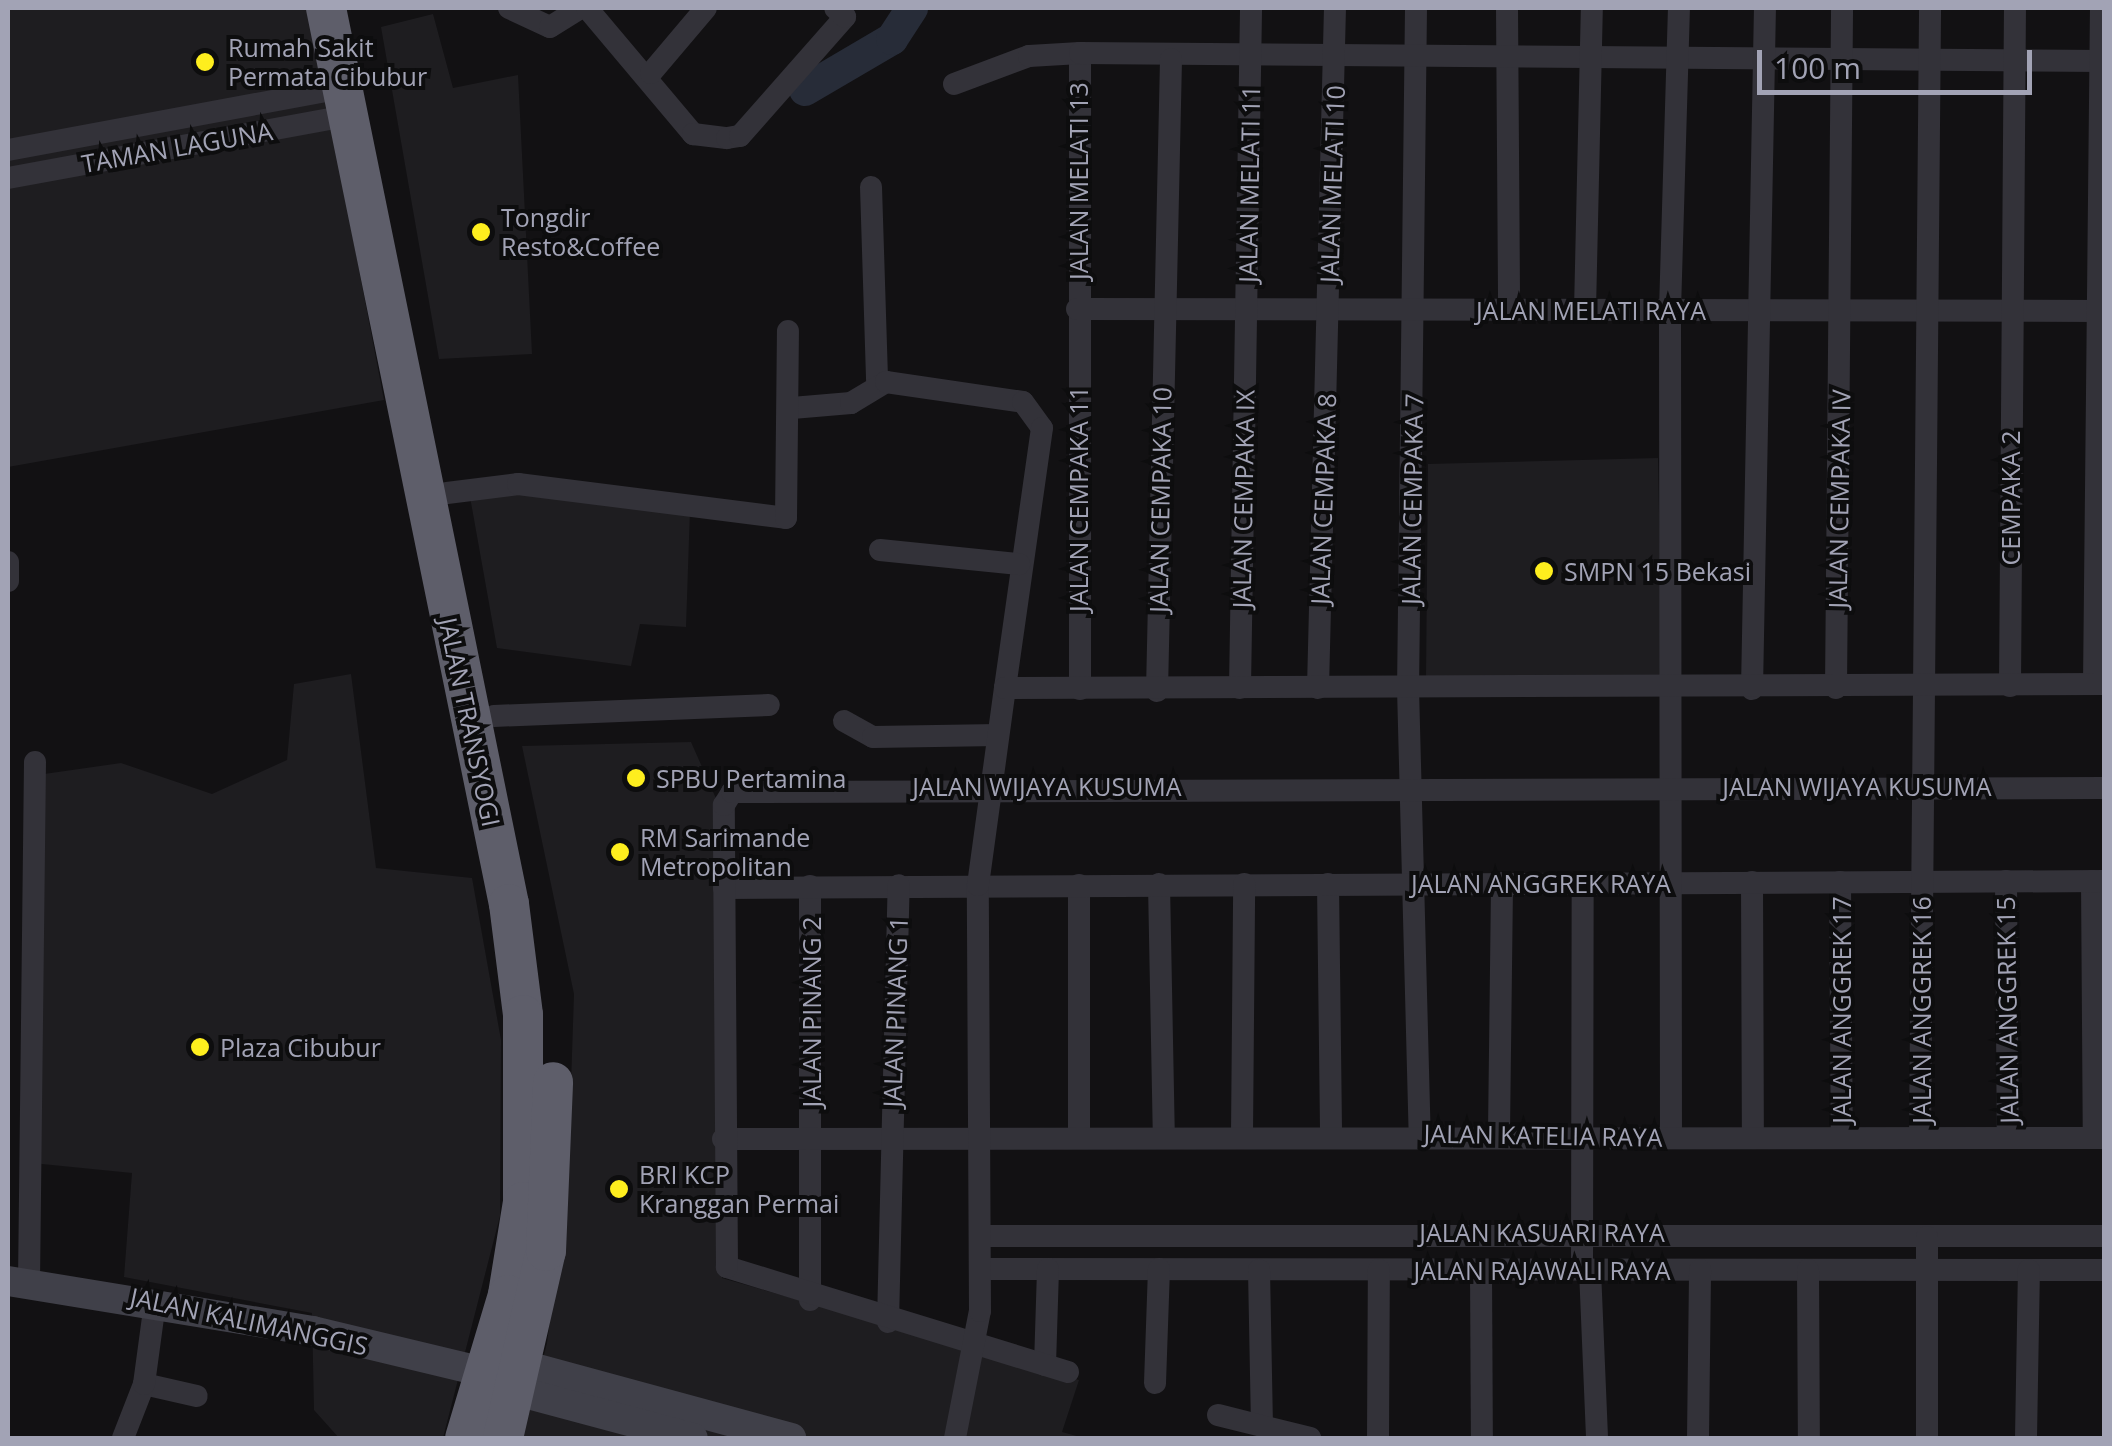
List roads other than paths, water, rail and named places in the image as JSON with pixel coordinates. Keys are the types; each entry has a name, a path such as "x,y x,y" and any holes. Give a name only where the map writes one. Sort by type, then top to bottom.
{"highway":[{"name":"JALAN TRANSYOGI","path":"326,8 345,102 381,220 446,494 544,970 555,1122 546,1251 529,1381 502,1438"},
{"name":"JALAN TRANSYOGI","path":"352,8 381,220 509,904 523,1015 523,1202 529,1381"},
{"name":"JALAN TRANSYOGI","path":"465,1438 529,1381"}],"main road":[{"name":"JALAN KALIMANGGIS","path":"18,1281 155,1303 529,1381"},
{"path":"529,1381 693,1438"},
{"path":"529,1381 791,1438"}],"street":[{"path":"509,8 550,27 583,8 650,72 693,134 740,136 845,11"},
{"path":"650,72 706,8"},
{"name":"JALAN MELATI 11","path":"1246,310 1250,8"},
{"name":"JALAN MELATI 10","path":"1328,310 1335,8"},
{"name":"JALAN CEMPAKA 7","path":"1416,8 1417,310 1408,688 1416,785 1420,1133"},
{"path":"1507,8 1508,310"},
{"path":"1585,310 1594,57 1592,8"},
{"path":"1670,1138 1670,310 1679,8"},
{"path":"1752,688 1755,310 1764,8"},
{"name":"JALAN CEMPAKA IV","path":"1836,688 1842,8"},
{"name":"JALAN ANGGREK 16","path":"1920,1138 1925,785 1924,311 1930,8"},
{"name":"CEMPAKA 2","path":"2010,686 2015,8"},
{"path":"1006,688 1672,690 2099,684 2101,8"},
{"path":"954,84 1029,56 1080,53 1171,59 1765,57 2103,61"},
{"name":"JALAN MELATI 13","path":"1077,309 1080,53"},
{"name":"JALAN CEMPAKA 10","path":"1157,691 1171,59"},
{"name":"TAMAN LAGUNA","path":"8,150 345,102"},
{"name":"TAMAN LAGUNA","path":"8,178 345,102"},
{"path":"871,186 877,383"},
{"name":"JALAN MELATI RAYA","path":"1077,309 2102,311"},
{"name":"JALAN CEMPAKA 11","path":"1077,309 1080,689"},
{"name":"JALAN CEMPAKA IX","path":"1240,688 1246,310"},
{"name":"JALAN CEMPAKA 8","path":"1318,688 1328,310"},
{"path":"446,494 518,484 786,518 792,408 788,331"},
{"path":"792,408 852,402 877,383 1022,402 1042,428 1018,564 1006,688 987,786 978,885 982,1138 977,1350 955,1438"},
{"path":"1042,428 1078,430"},
{"path":"880,550 1018,564"},
{"path":"8,562 8,581"},
{"path":"494,716 770,705"},
{"path":"844,721 874,737 998,735"},
{"path":"18,1281 18,912 35,762"},
{"name":"JALAN WIJAYA KUSUMA","path":"1068,1372 977,1350 810,1300 727,1267 724,805 737,789 1416,785 2104,788"},
{"path":"2098,881 2099,1138"},
{"name":"JALAN ANGGREK RAYA","path":"724,888 2098,881"},
{"path":"1752,882 1752,1138"},
{"name":"JALAN ANGGREK 17","path":"1840,882 1842,1138"},
{"name":"JALAN ANGGREK 15","path":"2006,882 2008,1138"},
{"path":"1499,1132 1502,883"},
{"path":"1584,883 1583,1231 1597,1438"},
{"path":"1078,884 1079,1136"},
{"path":"1159,884 1164,1135"},
{"path":"1242,1134 1244,884"},
{"path":"1328,884 1331,1133"},
{"name":"JALAN PINANG 1","path":"888,1322 899,885"},
{"name":"JALAN PINANG 2","path":"810,886 810,1300"},
{"name":"JALAN KATELIA RAYA","path":"724,1140 1499,1132 1670,1138 2099,1138"},
{"name":"JALAN KASUARI RAYA","path":"980,1236 1583,1231 2104,1236"},
{"path":"1927,1237 1927,1438"},
{"name":"JALAN RAJAWALI RAYA","path":"980,1269 2104,1270"},
{"path":"1045,1365 1048,1269"},
{"path":"1155,1383 1159,1270"},
{"path":"1259,1270 1262,1426"},
{"path":"1378,1270 1378,1438"},
{"path":"1480,1270 1482,1438"},
{"path":"1698,1438 1700,1270"},
{"path":"1808,1270 1809,1438"},
{"path":"2026,1438 2029,1270"},
{"path":"122,1438 144,1384 155,1303"},
{"path":"144,1384 197,1396"},
{"path":"1218,1415 1310,1438"}],"waterway":[{"path":"805,90 892,39 912,8"}],"place":[{"name":"Rumah Sakit Permata Cibubur","path":"205,62"},
{"name":"Tongdir Resto&Coffee","path":"481,232"},
{"name":"SMPN 15 Bekasi","path":"1544,571"},
{"name":"SPBU Pertamina","path":"636,778"},
{"name":"RM Sarimande Metropolitan","path":"620,852"},
{"name":"Plaza Cibubur","path":"200,1047"},
{"name":"BRI KCP Kranggan Permai","path":"619,1189"}]}
